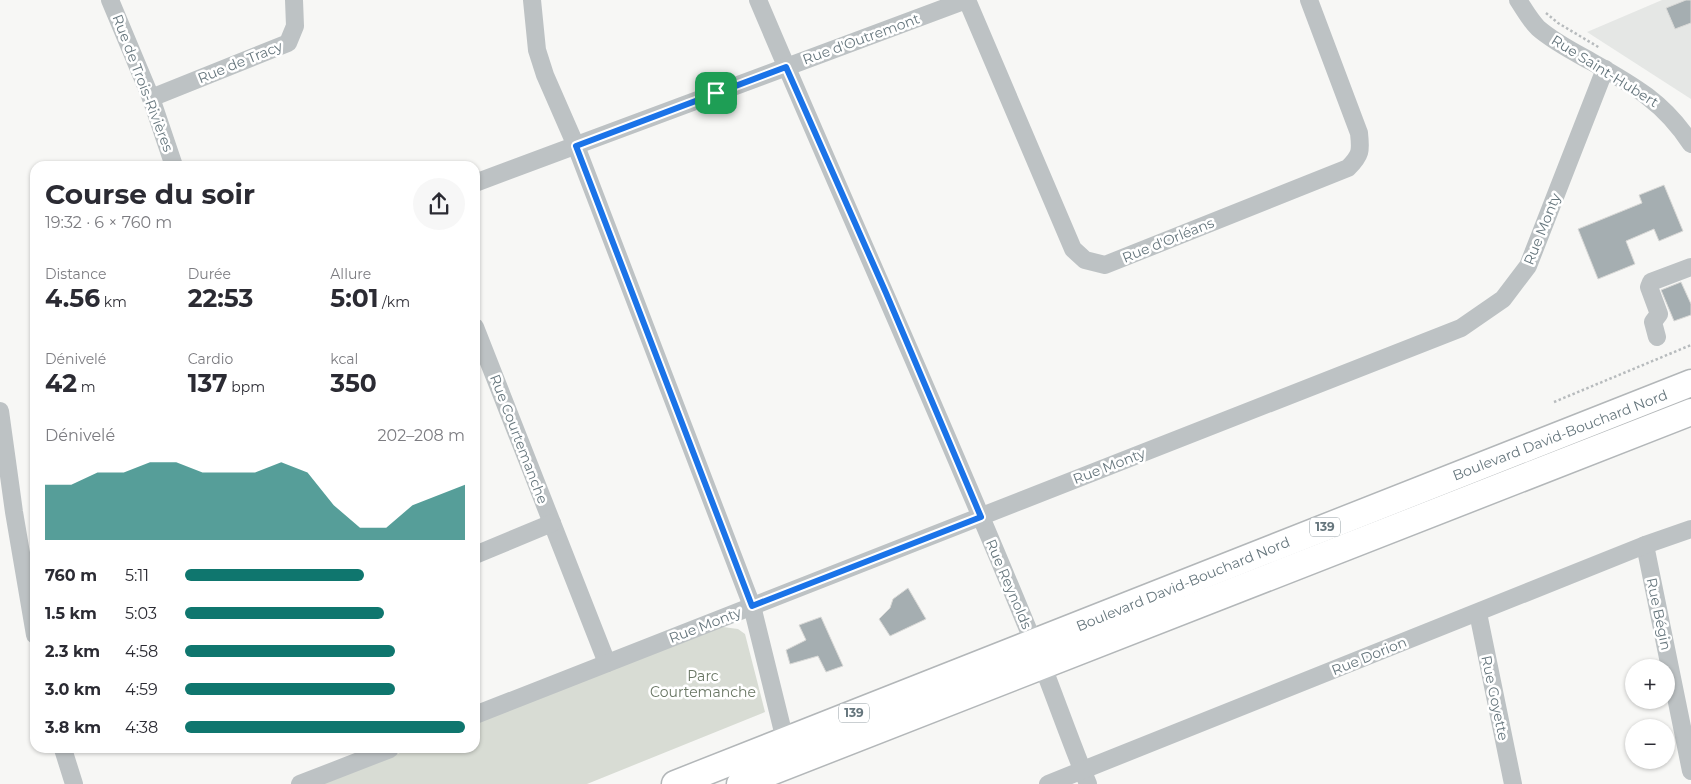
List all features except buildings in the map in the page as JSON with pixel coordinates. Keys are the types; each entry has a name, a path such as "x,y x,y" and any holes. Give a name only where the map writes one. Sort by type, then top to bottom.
{"highway":[{"name":"Boulevard David-Bouchard Nord","path":"740,784 1038,655 1691,383"},
{"name":"Boulevard David-Bouchard Nord","path":"675,784 785,740 1038,655 1691,412"}],"street":[{"name":"Rue de Trois-Rivières","path":"110,0 151,98 172,161"},
{"name":"Rue de Tracy","path":"151,98 288,43 295,26 294,0"},
{"path":"532,0 537,50 545,75 576,146 752,606 785,740"},
{"name":"Rue Reynolds","path":"758,0 890,302 981,517 1038,655 1085,777"},
{"name":"Rue d'Outremont","path":"480,181 967,0"},
{"name":"Rue d'Orléans","path":"967,0 1073,249 1084,260 1105,265 1348,168 1359,158 1359,133 1309,0"},
{"name":"Rue Saint-Hubert","path":"1518,0 1537,27 1562,46 1605,69 1648,96 1666,110 1691,144"},
{"name":"Rue Monty","path":"480,713 1461,328 1503,299 1528,266 1605,69"},
{"path":"1656,337 1654,322 1659,314 1649,287 1651,282 1691,267"},
{"name":"Rue Courtemanche","path":"480,340 607,663"},
{"path":"0,411 7,513 30,614"},
{"path":"480,553 552,523"},
{"name":"Rue Dorion","path":"1048,784 1085,777 1478,613 1645,545 1691,529"},
{"name":"Rue Bégin","path":"1645,545 1691,771"},
{"name":"Rue Goyette","path":"1478,613 1513,784"},
{"path":"64,753 74,784"},
{"path":"300,784 380,753"}],"path":[{"path":"1554,402 1691,346"}],"shaded area":[{"path":"1662,0 1691,0 1691,99 1587,32"}],"green space":[{"name":"Parc Courtemanche","path":"723,627 738,629 745,634 765,712 587,784 320,784 400,753 480,753 480,721 704,630"}],"route":[{"path":"786,67 886,293 981,517 752,606 576,146 716,93 786,67"}]}
